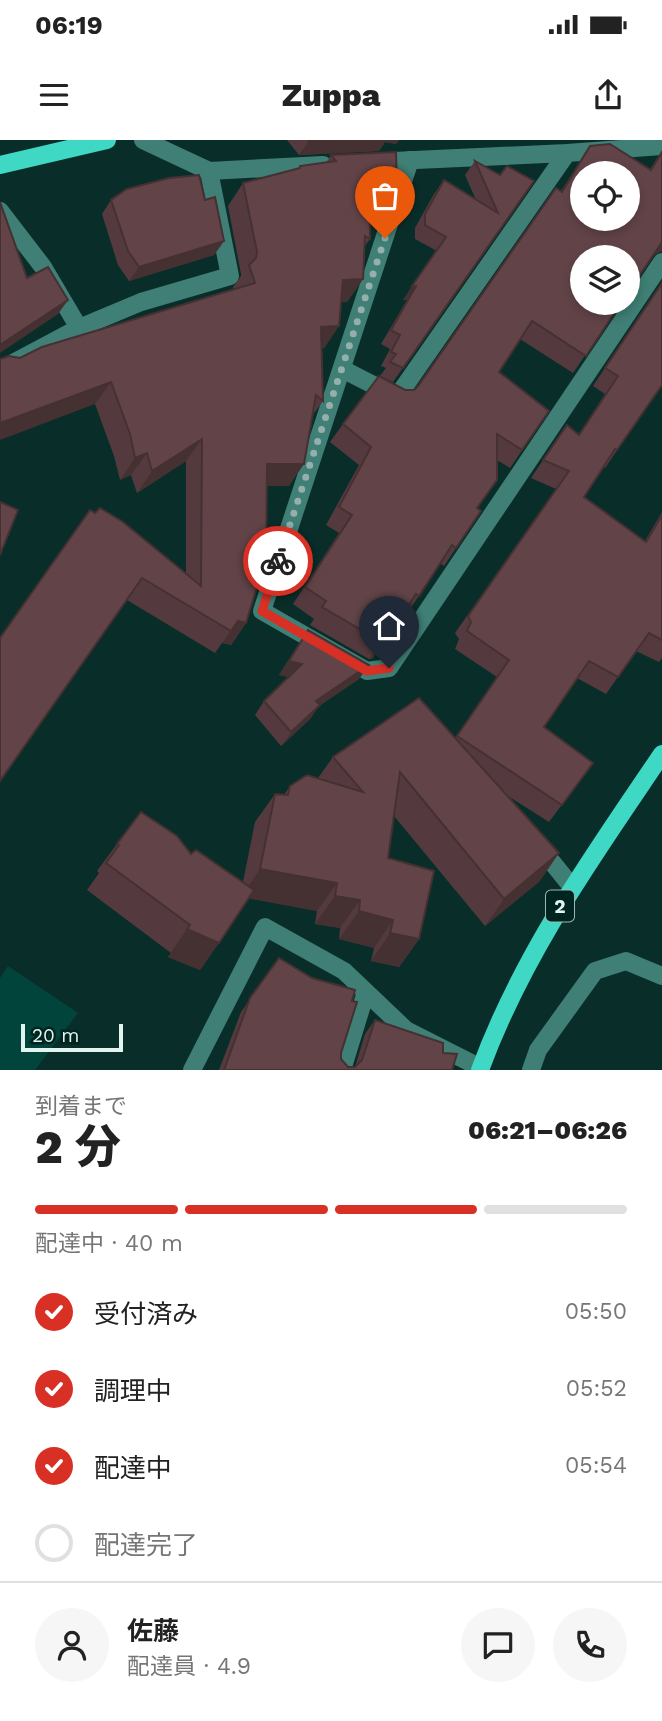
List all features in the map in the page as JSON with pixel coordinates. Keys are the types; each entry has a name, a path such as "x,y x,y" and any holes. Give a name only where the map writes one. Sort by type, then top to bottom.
{"main road":[{"path":"0,165 107,140"},
{"name":"2","path":"481,1069 502,1014 526,963 572,887 662,754"}],"street":[{"path":"143,140 209,171 662,146"},
{"path":"342,369 397,397 567,153"},
{"path":"410,160 262,611 367,671 389,668 662,262"},
{"path":"0,370 79,328 141,302 230,276 209,171"},
{"path":"0,211 43,267 79,328"},
{"path":"531,837 572,887"},
{"path":"192,1070 265,927 344,971 406,1030 481,1069"},
{"path":"531,1070 538,1050 595,971 626,961 662,976"},
{"path":"342,1070 366,992"}],"green space":[{"path":"8,966 78,1013 35,1070 0,1070 0,978"}],"building":[{"path":"610,144 637,161 581,161 590,146"},
{"path":"396,152 397,188 380,188 369,181 370,239 365,236 363,279 343,280 339,326 321,327 323,401 316,395 304,464 267,464 266,558 246,623 238,621 231,631 142,578 0,781 0,638 90,510 95,513 100,508 123,522 201,586 202,439 152,471 147,453 135,458 130,434 111,382 0,423 0,359 9,356 20,358 42,347 255,283 249,265 256,258 257,252 243,183 300,166 336,161 331,155"},
{"path":"662,152 662,242 640,275 640,245 570,245 570,315 613,315 586,356 532,321 499,372 549,411 522,450 497,434 497,480 477,508 481,511 456,548 452,545 419,596 416,594 382,642 322,607 326,601 305,587 352,515 339,507 371,447 343,424 379,376 405,390 414,390 418,386 556,188 562,192 570,179 570,231 640,231 640,163 651,170"},
{"path":"475,161 500,175 507,166 534,181 403,368 390,362 396,354 391,352 400,335 391,330 416,286 412,286 446,237 425,225 425,214 444,180 498,213"},
{"path":"199,175 205,200 215,197 224,241 139,267 128,251 111,200 127,189 169,178"},
{"path":"0,202 27,278 48,267 68,300 0,345"},
{"path":"662,283 662,385 584,497 646,542 662,515 662,640 649,633 618,677 589,661 544,727 593,763 562,805 457,736 509,660 467,631 471,622 468,616 569,471 543,460 567,425 579,435 618,376 605,368"},
{"path":"0,502 18,510 0,555"},
{"path":"308,630 369,665 316,701 320,705 291,732 264,701 302,664 289,661"},
{"path":"419,698 559,853 504,899 400,772 388,858 434,871 419,939 390,933 393,920 359,911 360,900 335,896 337,883 260,869 275,794 288,795 290,786 307,775 363,792 333,757"},
{"path":"141,812 177,836 191,854 196,850 254,890 219,943 187,929 190,925 106,863"},
{"path":"279,958 312,978 355,990 352,1001 357,1002 341,1053 341,1059 348,1067 355,1067 362,1060 375,1020 443,1043 443,1053 457,1054 452,1070 224,1070 250,998"}],"way so far":[{"path":"278,561 385,238"}],"route":[{"path":"278,561 262,611 367,671 389,668"}]}
